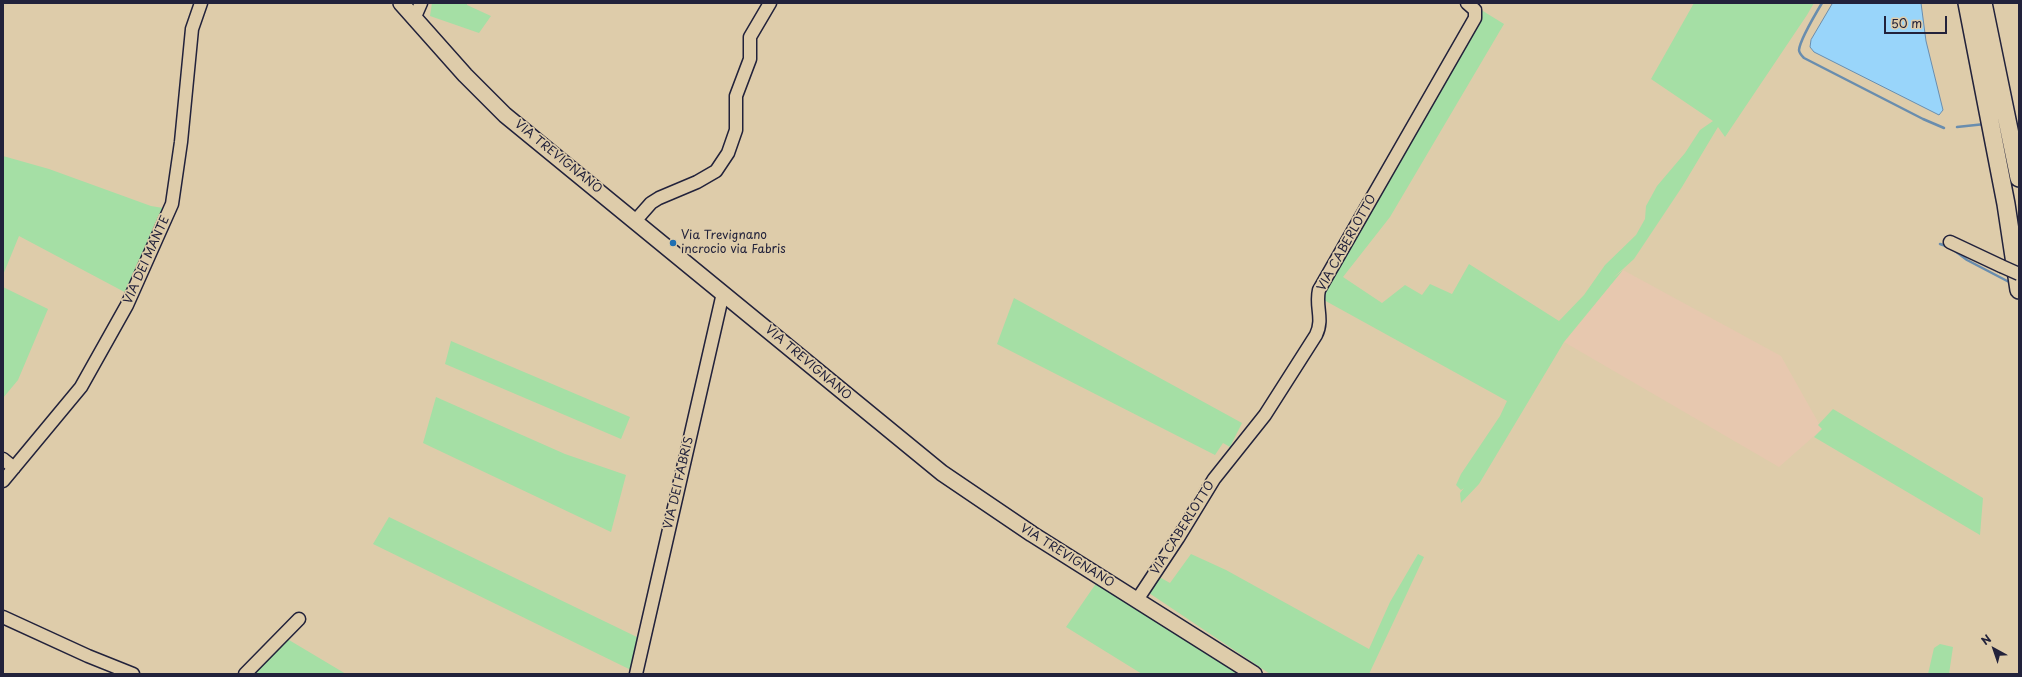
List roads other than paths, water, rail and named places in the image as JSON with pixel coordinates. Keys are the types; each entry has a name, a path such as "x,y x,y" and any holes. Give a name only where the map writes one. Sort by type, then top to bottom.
{"highway":[{"path":"1967,3 2006,204 2019,290"},
{"path":"1983,3 2019,178"}],"main road":[{"name":"VIA TREVIGNANO","path":"401,3 414,19 496,106 942,473 1032,534 1254,674"}],"street":[{"name":"VIA DEI MANTE","path":"3,481 81,387 127,305 172,204 181,142 192,29 201,3"},
{"path":"414,19 420,3"},
{"path":"636,220 651,203 659,198 697,182 716,171 728,153 736,130 736,96 750,59 750,37 770,3"},
{"name":"VIA CABERLOTTO","path":"1137,600 1178,538 1214,479 1265,415 1320,328 1321,320 1317,302 1319,290 1475,18 1475,10 1467,3"},
{"path":"1950,242 2019,274"},
{"name":"VIA DEI FABRIS","path":"636,674 723,293"},
{"path":"3,459 14,468"},
{"path":"3,618 88,656 133,674"},
{"path":"245,674 299,619"}],"water":[{"path":"1833,3 1921,3 1926,41 1943,110 1939,115 1814,52 1810,47 1811,40"}],"waterway":[{"path":"1822,3 1802,40 1799,51 1800,54 1804,58 1923,119 1944,128"},
{"path":"1957,127 1985,124"},
{"path":"1940,244 1949,247"},
{"path":"1955,251 1967,260 2011,283"}],"place":[{"name":"Via Trevignano incrocio via Fabris","path":"673,243"}]}
